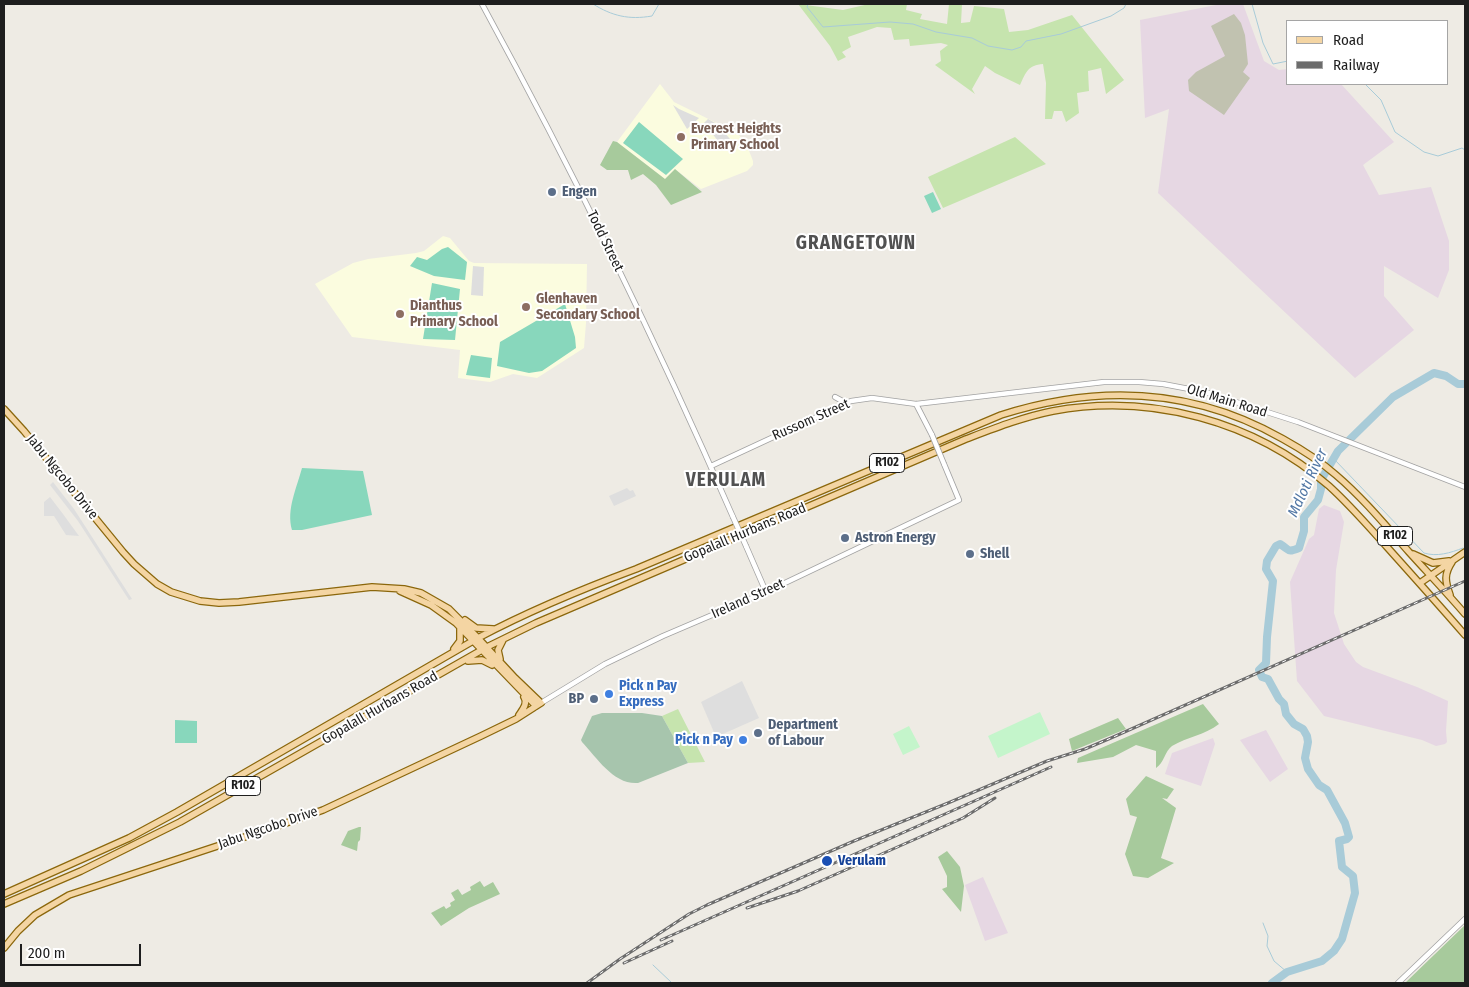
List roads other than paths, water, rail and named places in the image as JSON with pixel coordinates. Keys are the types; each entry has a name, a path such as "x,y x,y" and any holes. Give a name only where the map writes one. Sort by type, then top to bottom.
{"main road":[{"name":"Gopalall Hurbans Road","path":"4,894 129,838 475,639 562,598 636,569 1001,415 1066,398 1107,394 1174,399 1208,406 1270,431 1306,452 1336,475 1366,505 1465,614"},
{"name":"Gopalall Hurbans Road","path":"4,904 81,871 180,822 504,638 596,596 966,439 1002,425 1071,408 1105,405 1174,411 1205,418 1261,440 1293,459 1328,485 1364,521 1465,634"},
{"name":"Jabu Ngcobo Drive","path":"4,409 24,430 134,564 157,584 171,592 200,601 219,603 372,587 404,589 421,593 449,609 484,649 538,704"},
{"path":"1409,552 1433,563 1453,560"},
{"path":"1420,583 1465,552"},
{"path":"1451,598 1445,582 1445,576 1453,560"},
{"name":"Jabu Ngcobo Drive","path":"398,590 443,612 475,639"},
{"path":"449,609 476,628 481,630 496,629"},
{"path":"452,653 460,641 460,626"},
{"path":"504,638 499,646 498,654 506,672"},
{"path":"445,671 470,660 482,660 506,672"},
{"name":"Jabu Ngcobo Drive","path":"506,672 520,690 538,704"},
{"path":"516,718 526,702 520,690"},
{"name":"Jabu Ngcobo Drive","path":"4,948 35,915 69,896 313,814 438,757 516,718 538,704"}],"street":[{"name":"Todd Street","path":"482,4 574,178 711,466 766,592"},
{"name":"Old Main Road","path":"916,404 1104,382 1139,382 1180,387 1205,392 1318,430 1465,487"},
{"path":"835,397 846,403"},
{"name":"Russom Street","path":"711,466 846,403 872,398 916,404"},
{"name":"Ireland Street","path":"538,704 605,664 663,636 766,592 959,500 932,435 916,404"},
{"path":"1398,983 1465,919"}],"waterway":[{"path":"593,4 607,12 636,18 652,16 659,4"},
{"path":"808,4 807,7 823,27 890,22 913,24 936,32 972,38 988,46 1012,50 1021,47 1026,41 1061,34 1111,16 1124,8 1126,4"},
{"path":"1252,4 1263,43 1273,64 1286,61"},
{"path":"1366,85 1381,100 1395,132 1424,152 1438,156 1462,148 1465,150"},
{"name":"Mdloti River","path":"1272,983 1287,972 1322,961 1334,951 1342,939 1355,893 1353,876 1342,867 1339,841 1349,837 1345,823 1327,790 1319,785 1308,769 1305,758 1308,742 1307,736 1303,729 1294,724 1286,714 1284,704 1279,699 1268,679 1262,677 1259,670 1266,663 1273,581 1266,569 1267,561 1276,546 1280,544 1290,551 1299,548 1304,531 1304,517 1318,500 1321,480 1338,451 1393,397 1434,373 1446,376 1458,384 1465,384"},
{"path":"1334,459 1424,553 1444,554 1463,548"},
{"path":"1263,923 1268,936 1267,946 1274,961 1287,972"},
{"path":"653,965 672,983"}],"railway":[{"path":"587,983 689,914 707,905 854,841 1047,761 1085,749 1111,738 1465,581"},
{"path":"661,940 1051,767"},
{"path":"747,908 798,891 963,818 995,798"},
{"path":"624,963 672,941"}],"place":[{"name":"Everest Heights Primary School","path":"681,137"},
{"name":"Engen","path":"552,192"},
{"name":"Glenhaven Secondary School","path":"526,307"},
{"name":"Dianthus Primary School","path":"400,314"},
{"name":"Astron Energy","path":"845,538"},
{"name":"Shell","path":"970,554"},
{"name":"Pick n Pay Express","path":"609,694"},
{"name":"BP","path":"594,699"},
{"name":"Department of Labour","path":"758,733"},
{"name":"Pick n Pay","path":"743,740"},
{"name":"Verulam","path":"827,861"}],"district":[{"name":"GRANGETOWN","path":"856,244"},
{"name":"VERULAM","path":"726,481"}]}
